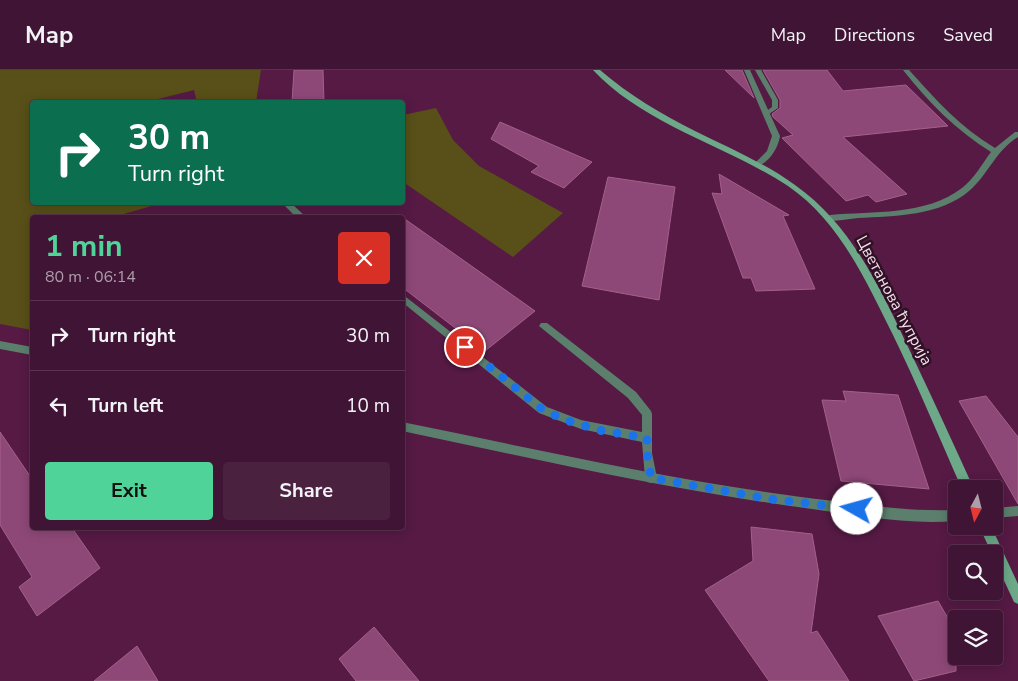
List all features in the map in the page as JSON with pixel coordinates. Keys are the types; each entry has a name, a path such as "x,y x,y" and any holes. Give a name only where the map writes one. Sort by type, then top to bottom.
{"street":[{"name":"Цветанова ћуприја","path":"596,70 618,89 641,104 690,132 757,165 813,201 830,218 858,258 875,290 915,370 964,480"},
{"path":"746,70 776,136 775,146 770,155 757,165"},
{"path":"758,70 775,100 775,108 767,113"},
{"path":"906,70 926,93 972,137 996,152"},
{"path":"830,218 898,212 943,202 967,188 1004,142 1018,134"},
{"path":"288,205 299,215"},
{"path":"405,299 543,410 566,420 598,430 647,438"},
{"path":"544,326 632,395 647,414 647,453 651,478"},
{"path":"0,345 30,351"},
{"path":"405,427 651,478 770,499 948,517"},
{"path":"1003,512 1018,510"},
{"path":"989,535 1018,598"}],"shaded area":[{"path":"0,70 261,70 256,100 196,100 194,90 154,100 30,100 30,205 155,205 120,215 30,215 30,330 0,324"},
{"path":"436,108 453,140 479,166 563,213 513,257 405,183 405,115"}],"building":[{"path":"294,70 323,70 324,100 292,100"},
{"path":"725,70 742,70 754,98"},
{"path":"763,70 827,70 843,91 906,85 948,126 843,137 907,194 876,202 868,195 846,201 782,138 793,135 773,117 772,114 780,108 780,100"},
{"path":"500,122 592,162 564,188 531,172 539,166 491,139"},
{"path":"719,174 789,215 783,216 815,289 756,291 751,278 743,278 712,193 722,194"},
{"path":"608,177 675,187 659,300 582,286"},
{"path":"405,219 535,311 485,351 405,289"},
{"path":"843,391 898,395 929,489 841,481 822,400 846,401"},
{"path":"986,396 1018,437 1018,504 959,401"},
{"path":"0,432 30,476 30,530 73,530 100,568 37,616 19,587 32,577 0,525"},
{"path":"751,527 812,534 819,574 811,633 817,631 849,681 769,681 705,590 753,561"},
{"path":"938,601 948,618 948,665 956,665 956,671 914,681 878,616"},
{"path":"374,627 419,681 356,681 339,659"},
{"path":"137,646 158,681 94,681"}],"route":[{"path":"465,347 543,410 566,420 598,430 647,438 651,478 770,499 857,509"}]}
